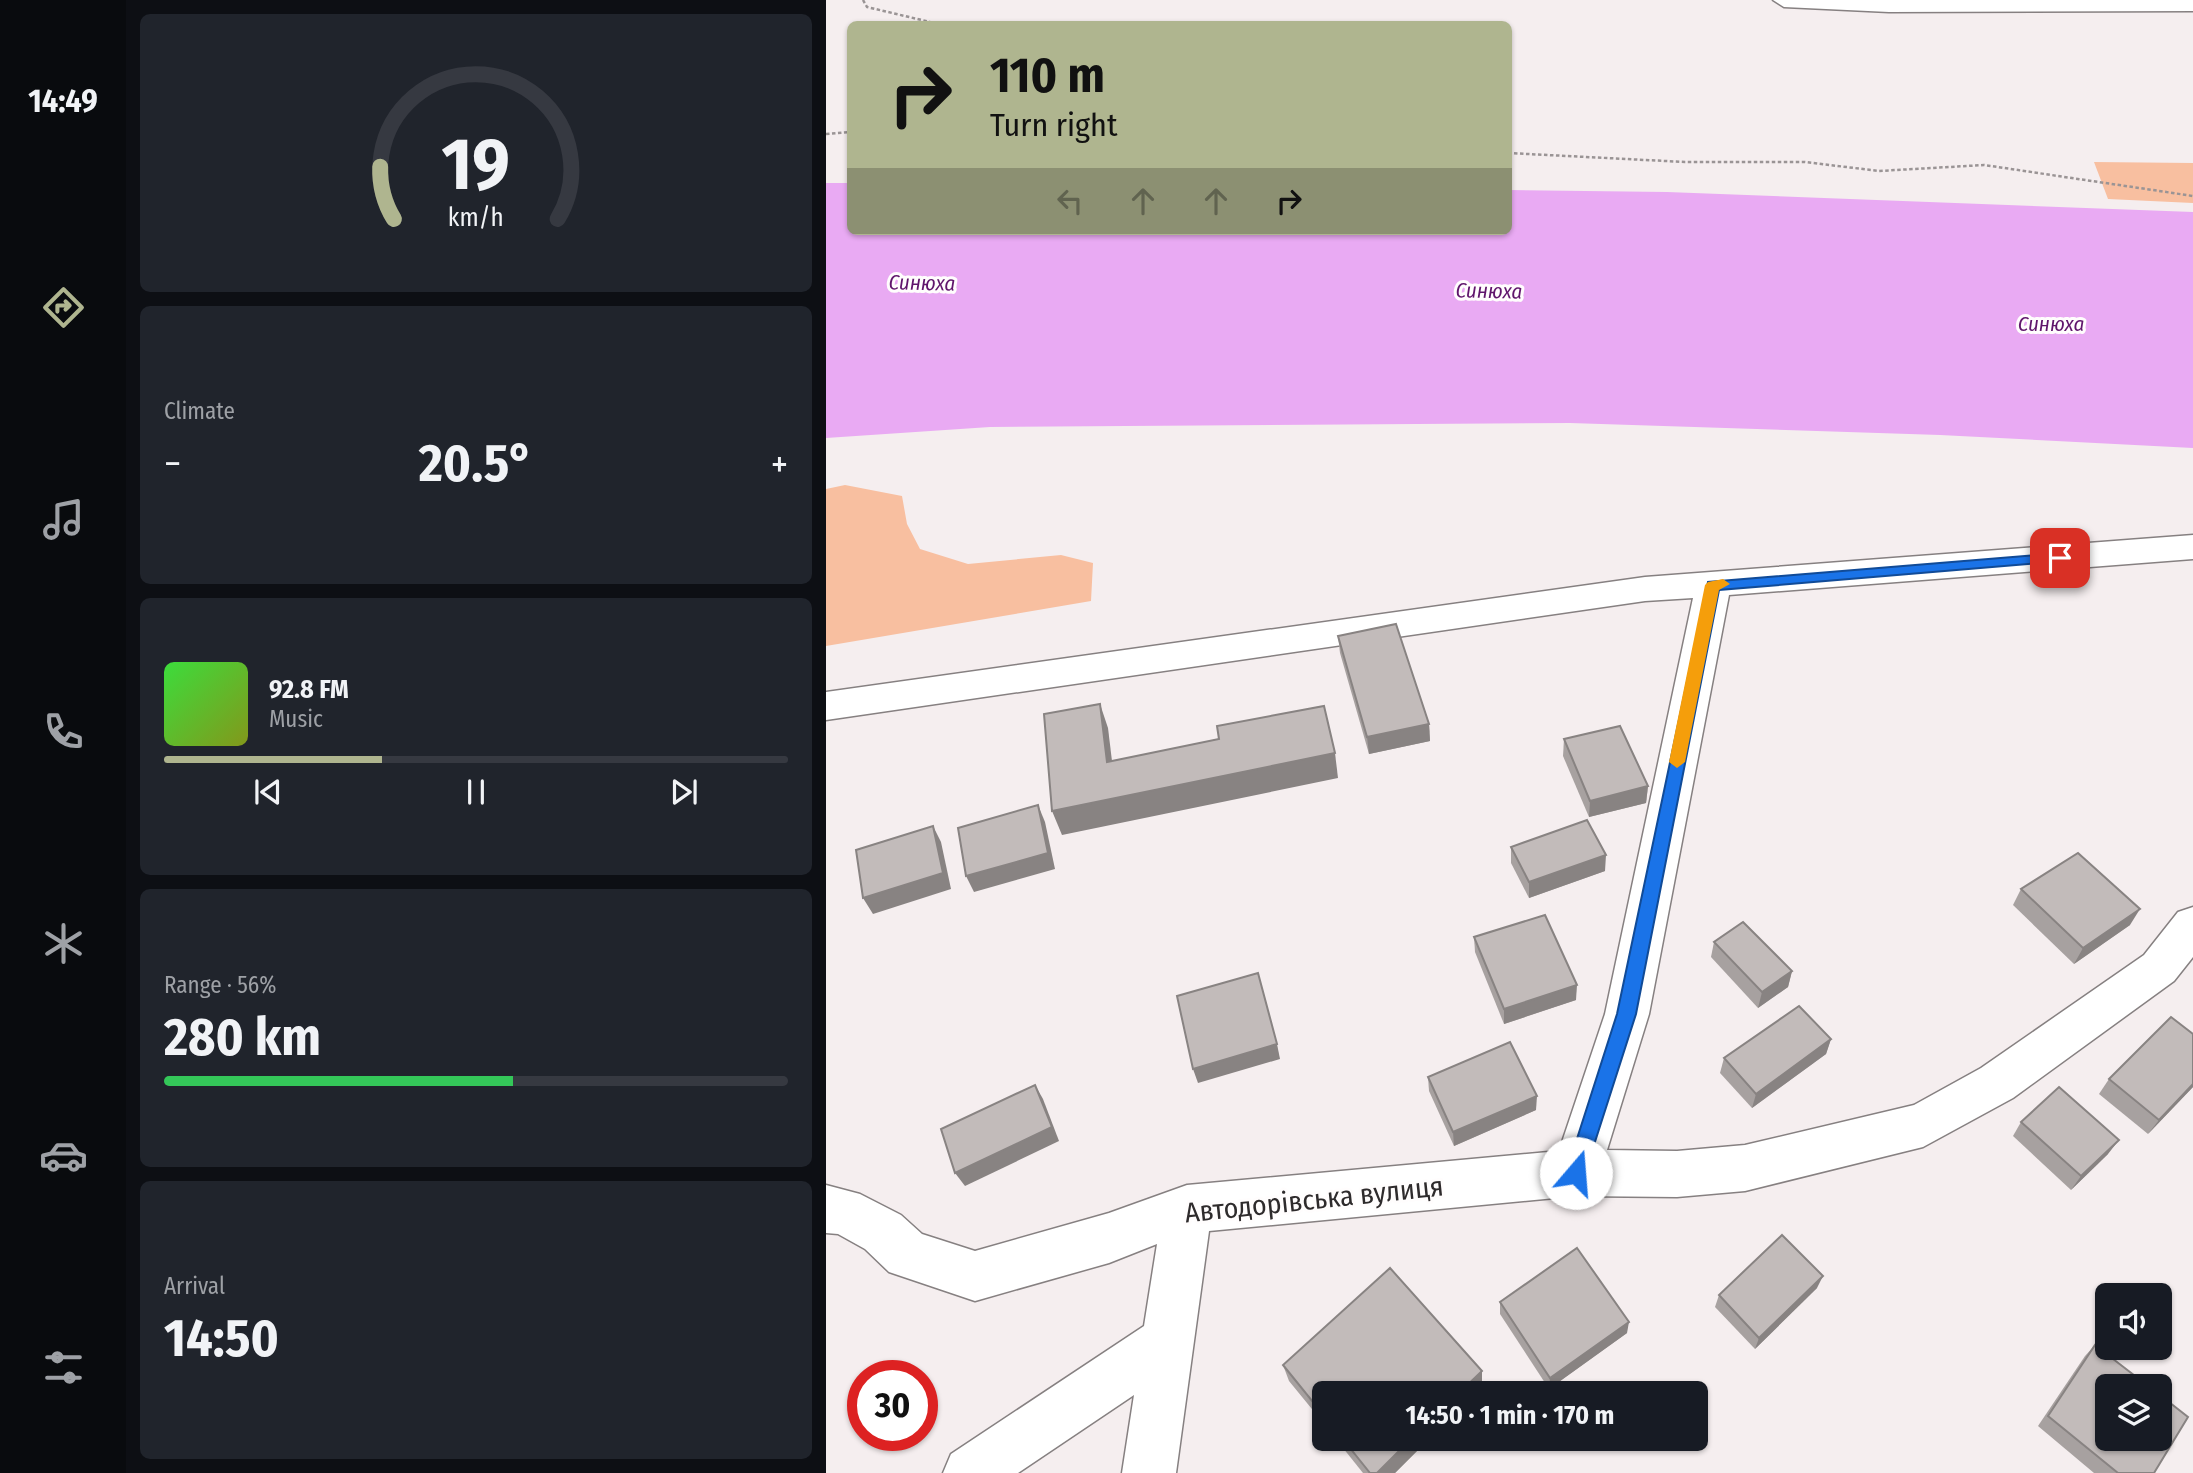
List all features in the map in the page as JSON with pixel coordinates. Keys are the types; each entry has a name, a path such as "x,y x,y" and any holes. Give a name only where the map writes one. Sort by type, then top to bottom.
{"street":[{"path":"1784,0 1889,5 2193,4"},
{"path":"826,706 1645,589 2193,547"},
{"path":"1576,1173 1627,1014 1713,585"},
{"name":"Автодорівська вулиця","path":"826,1209 843,1211 883,1233 907,1254 975,1276 1098,1241 1187,1209 1576,1173 1677,1174 1745,1168 1923,1125 1997,1083 2159,968 2193,925"},
{"path":"1149,1473 1187,1209"},
{"path":"970,1473 1168,1341"}],"path":[{"path":"863,0 867,7 926,21"},
{"path":"826,134 847,132"},
{"path":"1512,153 1699,163 1808,162 1881,172 1916,170 1943,164 1984,165 2024,173 2058,174 2155,194 2193,196"}],"shaded area":[{"path":"2094,162 2193,163 2193,203 2108,199"},
{"path":"845,485 902,496 907,524 920,549 968,564 1061,555 1093,563 1091,601 826,646 826,489"}],"water":[{"name":"Синюха","path":"826,183 847,183 847,235 1512,235 1512,190 1667,192 2193,212 2193,448 1940,435 1570,423 990,427 826,438"}],"building":[{"path":"1396,624 1429,724 1367,737 1338,636"},
{"path":"1100,704 1107,762 1219,739 1217,726 1324,706 1335,753 1052,811 1044,714"},
{"path":"1620,726 1648,786 1590,801 1564,739"},
{"path":"1038,805 1048,853 966,876 958,828"},
{"path":"1587,820 1606,855 1529,882 1511,847"},
{"path":"933,826 943,873 863,898 856,850"},
{"path":"2078,853 2140,909 2083,948 2021,889"},
{"path":"1545,915 1577,985 1504,1009 1474,937"},
{"path":"1743,922 1792,971 1762,992 1714,942"},
{"path":"1258,973 1277,1044 1193,1069 1177,996"},
{"path":"1799,1006 1831,1039 1756,1094 1724,1058"},
{"path":"2171,1017 2193,1034 2193,1084 2159,1120 2109,1079"},
{"path":"1510,1042 1537,1096 1453,1132 1428,1077"},
{"path":"1035,1085 1052,1127 955,1173 941,1129"},
{"path":"2059,1087 2119,1140 2081,1176 2021,1122"},
{"path":"1782,1235 1823,1276 1759,1338 1719,1295"},
{"path":"1577,1248 1629,1322 1550,1378 1500,1302"},
{"path":"1390,1268 1482,1371 1472,1381 1312,1381 1312,1401 1283,1365"},
{"path":"2095,1345 2095,1360 2114,1360 2132,1374 2095,1374 2095,1451 2167,1451 2154,1473 2118,1473 2048,1416"},
{"path":"2172,1404 2188,1417 2172,1443"},
{"path":"1352,1451 1399,1451 1377,1473 1370,1473"}],"slow traffic":[{"path":"1677,762 1713,585 1723,584"}],"route":[{"path":"1576,1173 1627,1014 1713,585 2060,558"}]}
